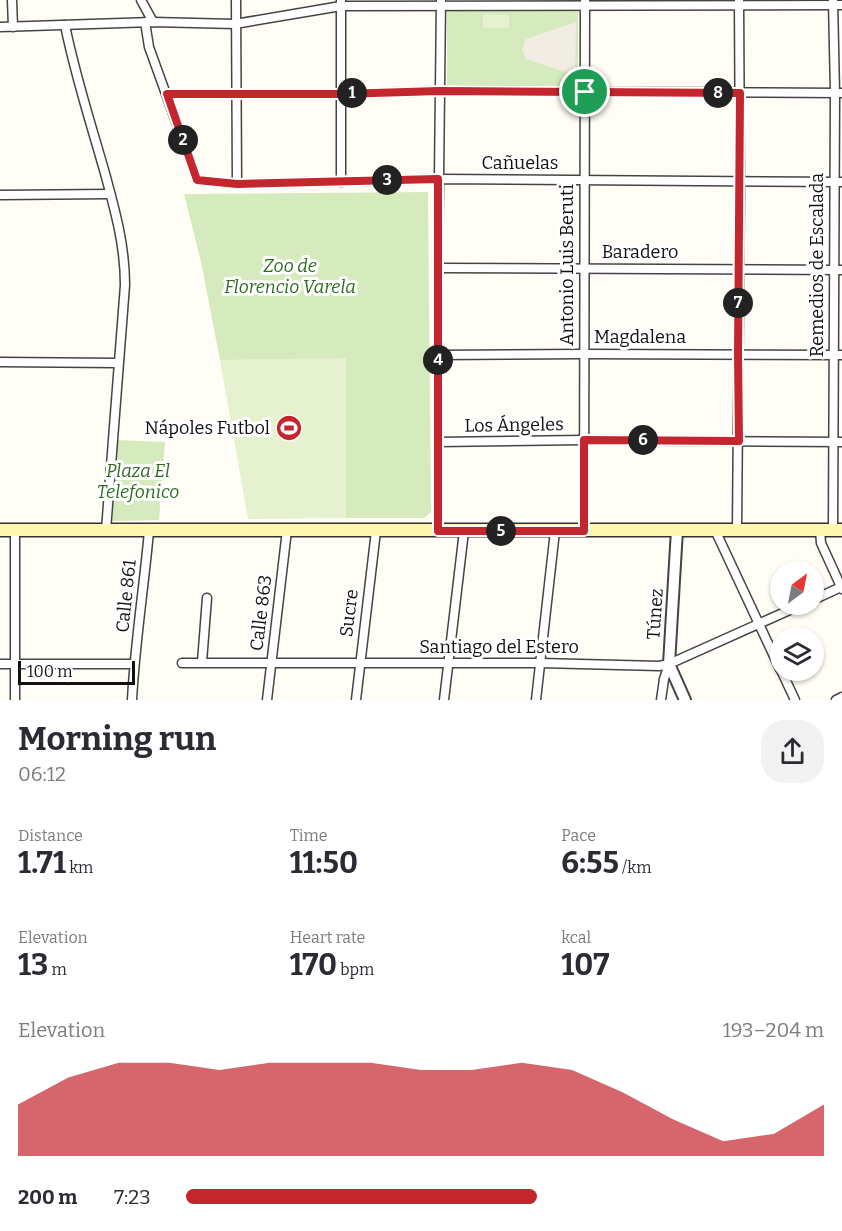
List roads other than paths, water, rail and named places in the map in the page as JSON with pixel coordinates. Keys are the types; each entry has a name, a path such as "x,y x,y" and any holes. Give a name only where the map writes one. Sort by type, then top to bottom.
{"main road":[{"path":"0,530 837,530"}],"street":[{"path":"12,0 13,27"},
{"path":"141,0 149,22 149,47 167,94 341,94 439,91 838,93"},
{"path":"236,0 237,184"},
{"path":"0,27 149,22 236,24 341,3 836,3"},
{"path":"341,3 341,182"},
{"path":"438,531 438,179 441,3"},
{"name":"Antonio Luis Beruti","path":"584,531 585,3"},
{"path":"737,530 739,3"},
{"name":"Remedios de Escalada","path":"836,3 838,93 837,530"},
{"path":"65,25 125,260 106,530"},
{"name":"Cañuelas","path":"167,94 197,180 237,184 438,179 838,182"},
{"path":"0,195 110,194"},
{"name":"Baradero","path":"438,268 838,270"},
{"name":"Magdalena","path":"438,355 838,355"},
{"path":"0,362 118,363"},
{"name":"Los Ángeles","path":"438,442 584,440 838,442"},
{"path":"15,530 15,700"},
{"name":"Calle 863","path":"267,700 287,530"},
{"name":"Túnez","path":"661,700 669,664 677,530"},
{"path":"715,530 770,648"},
{"path":"820,530 821,543 842,588 824,595"},
{"name":"Calle 861","path":"132,700 149,531"},
{"name":"Sucre","path":"356,700 376,531"},
{"path":"444,700 464,531"},
{"path":"537,700 555,531"},
{"path":"202,662 207,598"},
{"name":"Santiago del Estero","path":"182,663 540,663 659,666 669,664 779,615"},
{"path":"0,663 134,664"},
{"path":"669,664 685,700"},
{"path":"786,681 795,700"},
{"path":"836,700 842,697"}],"place":[{"name":"Nápoles Futbol","path":"289,428"}],"park label":[{"name":"Zoo de Florencio Varela","path":"290,276"},
{"name":"Plaza El Telefonico","path":"138,481"}]}
